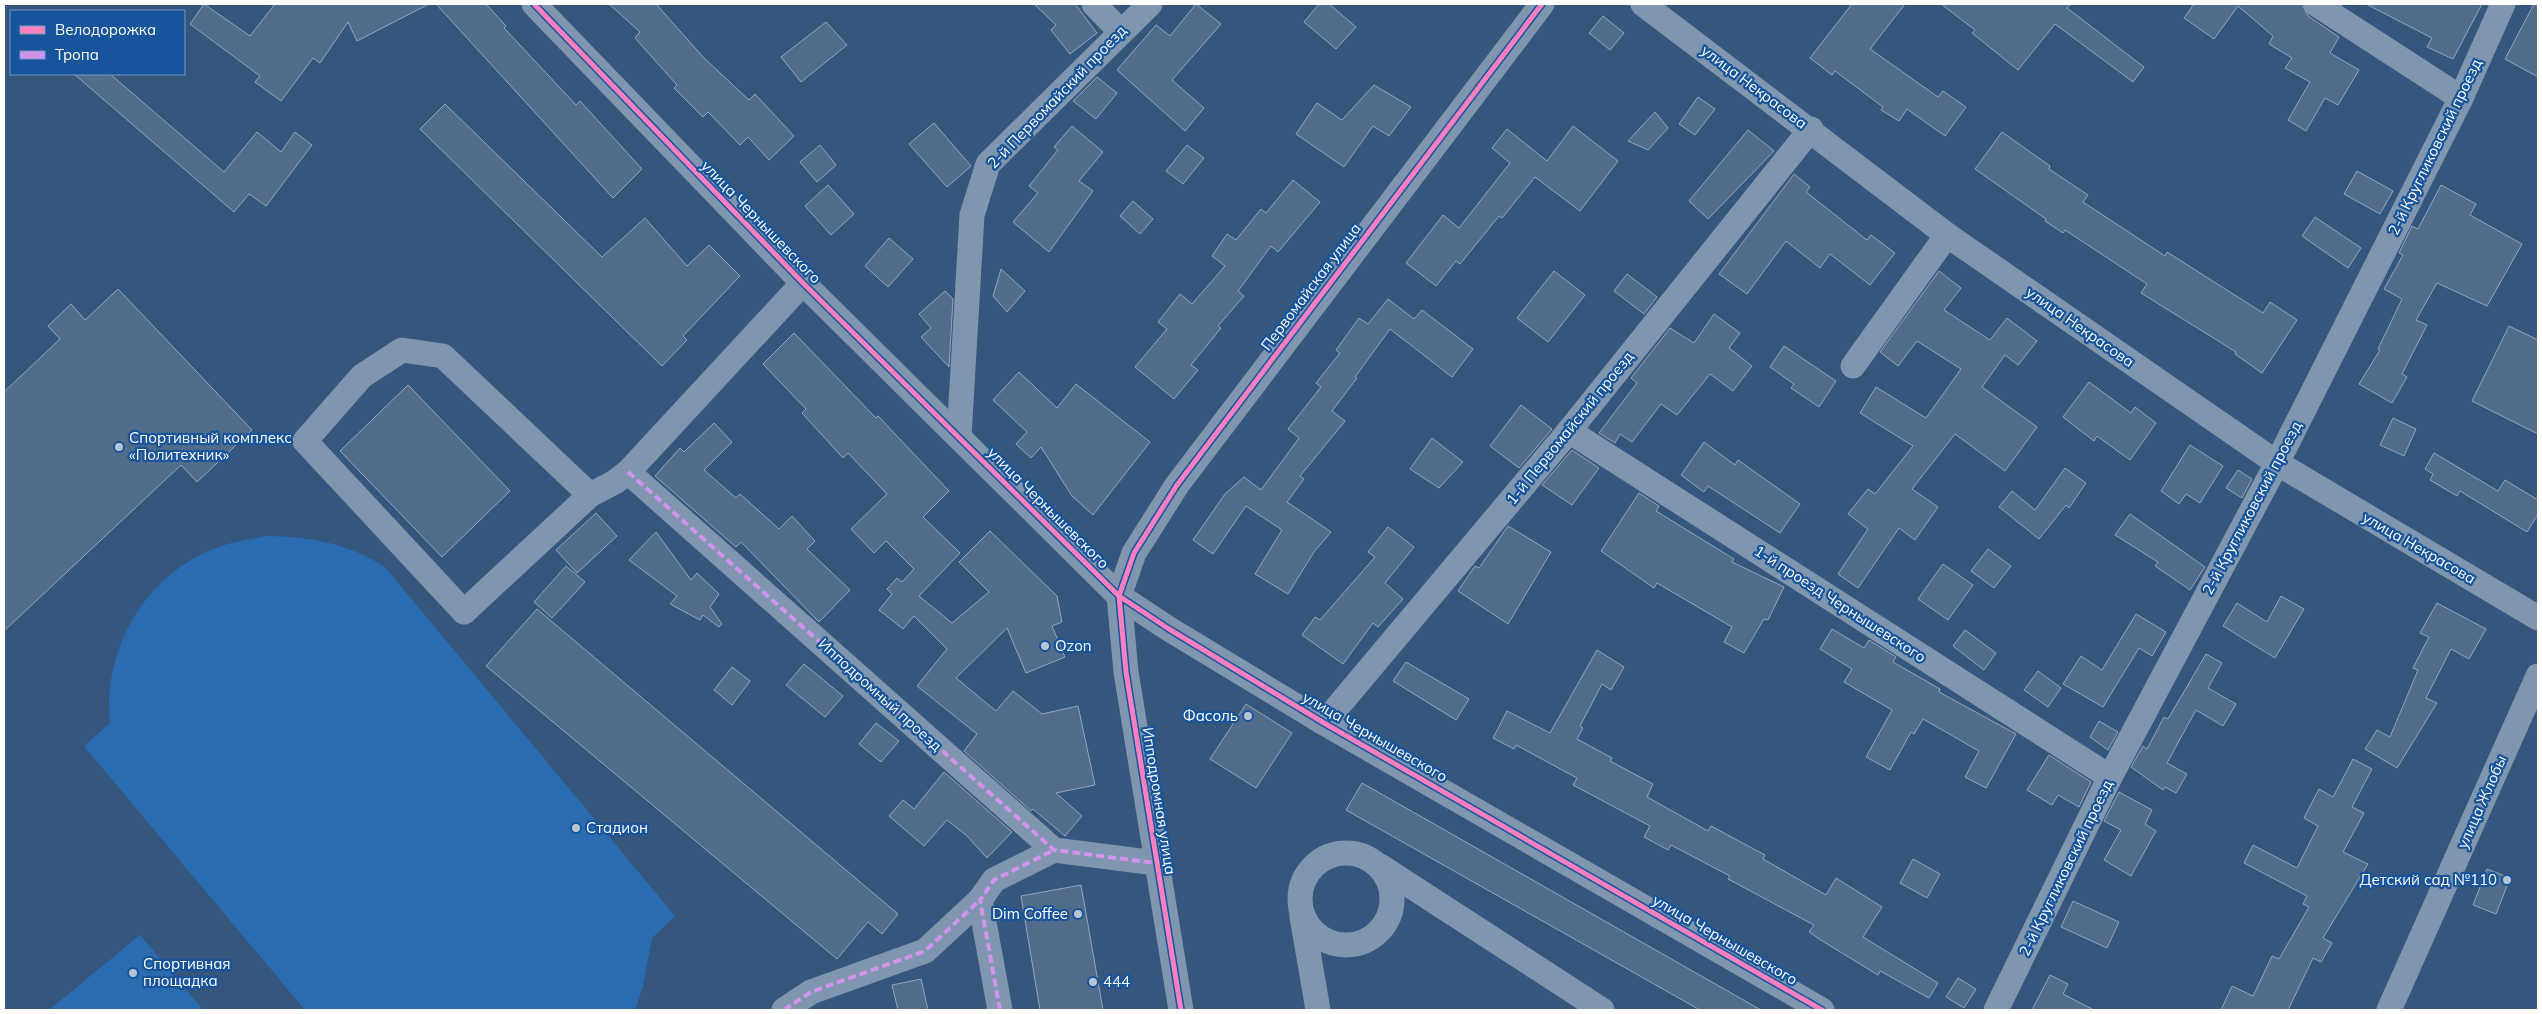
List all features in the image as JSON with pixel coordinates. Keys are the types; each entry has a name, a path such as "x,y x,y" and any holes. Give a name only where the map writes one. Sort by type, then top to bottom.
{"street":[{"name":"улица Чернышевского","path":"534,4 803,283 1119,596 1169,629 1324,723 1822,1010"},
{"path":"1094,4 1120,32"},
{"name":"2-й Первомайский проезд","path":"959,437 972,215 988,164 1150,4"},
{"name":"Первомайская улица","path":"1119,596 1134,553 1177,484 1542,4"},
{"name":"улица Некрасова","path":"1643,4 1947,235 2277,463 2538,618"},
{"path":"2316,4 2461,98"},
{"name":"2-й Кругликовский проезд","path":"1996,1010 2110,777 2277,463 2461,98 2503,4"},
{"name":"1-й Первомайский проезд","path":"1324,723 1569,432 1811,130"},
{"path":"1853,366 1947,235"},
{"path":"590,495 443,356 402,350 362,376 305,440 464,612 590,495 615,482 628,472 803,283"},
{"name":"1-й проезд Чернышевского","path":"1569,432 2110,777"},
{"name":"Ипподромный проезд","path":"628,472 1054,850"},
{"name":"Ипподромная улица","path":"1119,596 1126,672 1181,1010"},
{"name":"улица Жлобы","path":"2388,1010 2538,676"},
{"path":"784,1010 811,992 925,951 980,900 994,880 1054,850 1156,863"},
{"path":"1318,1010 1299,899 1309,870 1328,856 1345,852 1360,855 1373,861 1602,1010"},
{"path":"1302,914 1313,932 1323,940 1334,944 1347,946 1372,938 1385,924 1391,910 1392,898 1388,880 1373,861"},
{"path":"980,900 1000,1010"}],"shaded area":[{"path":"267,536 298,538 328,543 356,552 384,566 675,916 652,938 643,986 635,1010 305,1010 84,746 110,723 109,697 113,671 120,646 131,623 162,582 182,566 204,553 227,544"},
{"name":"Спортивная площадка","path":"140,935 203,1010 49,1010"}],"building":[{"path":"204,4 250,36 275,4 429,4 357,41 348,22 320,63 313,58 281,101 255,82 260,76 190,24"},
{"path":"436,4 486,4 506,26 504,28 576,105 580,101 642,169 613,198"},
{"path":"609,4 656,4 704,58 749,100 755,94 794,136 769,160 748,137 740,145 708,112 703,117 674,88 677,85 635,38 640,32"},
{"path":"1034,4 1075,4 1097,33 1070,54 1051,30 1056,25"},
{"path":"1196,4 1221,24 1172,80 1204,108 1185,131 1117,70 1156,25 1170,36"},
{"path":"1319,4 1329,4 1356,27 1336,49 1304,22"},
{"path":"1852,4 1905,4 1870,49 1938,97 1943,91 1966,107 1945,136 1907,109 1899,121 1881,110 1883,107 1835,71 1832,75 1810,58"},
{"path":"1941,4 2071,4 2067,8 2144,67 2133,82 2055,24 2018,70 1972,33 1975,30"},
{"path":"2194,4 2302,4 2308,16 2339,37 2330,53 2359,70 2338,105 2325,98 2306,131 2288,120 2310,82 2285,68 2292,58 2269,44 2273,36 2238,6 2214,39 2184,18"},
{"path":"2366,4 2482,4 2453,59 2427,47 2432,38"},
{"path":"2534,4 2538,4 2538,77 2505,59"},
{"path":"1603,16 1624,33 1610,50 1589,33"},
{"path":"826,22 847,45 801,82 781,57"},
{"path":"75,75 111,75 224,172 257,132 281,152 295,132 312,145 266,206 249,194 234,212"},
{"path":"1097,77 1117,93 1096,119 1073,101"},
{"path":"1374,85 1411,107 1389,136 1373,126 1344,167 1296,134 1317,103 1342,120"},
{"path":"1698,97 1715,109 1695,135 1679,124"},
{"path":"445,104 602,257 645,218 687,266 709,245 740,276 683,336 687,340 662,366 420,129"},
{"path":"1655,112 1668,128 1648,150 1628,141"},
{"path":"934,123 971,166 947,187 909,144"},
{"path":"1072,126 1103,152 1079,181 1093,191 1049,252 1013,222 1038,193 1029,186 1058,150 1054,147"},
{"path":"1573,126 1618,161 1580,211 1535,177 1502,218 1499,216 1460,264 1456,261 1436,286 1406,263 1443,215 1459,228 1510,163 1492,148 1507,129 1547,161"},
{"path":"1748,130 1774,151 1708,219 1689,201"},
{"path":"2002,132 2050,166 2049,169 2088,195 2083,202 2165,256 2167,252 2263,313 2270,302 2297,320 2262,373 2235,354 2236,352 2141,293 2147,284 2065,230 2063,233 2045,221 2046,219 1975,169"},
{"path":"820,145 836,165 817,182 800,162"},
{"path":"1187,145 1204,158 1183,184 1166,171"},
{"path":"2357,171 2393,191 2380,214 2344,194"},
{"path":"1794,174 1810,187 1806,192 1867,240 1871,235 1895,253 1870,285 1830,254 1820,268 1786,241 1747,294 1719,274"},
{"path":"1293,180 1320,202 1278,252 1271,246 1238,291 1244,296 1218,326 1221,328 1191,365 1198,370 1174,399 1135,367 1167,329 1158,322 1180,294 1192,304 1225,266 1212,256 1227,234 1236,240 1261,209 1266,213"},
{"path":"828,185 854,214 831,235 805,206"},
{"path":"2441,185 2476,204 2470,215 2522,244 2487,306 2437,283 2416,320 2427,325 2402,374 2407,377 2392,403 2359,384 2380,350 2378,349 2402,299 2384,289 2403,255 2399,253 2412,226 2418,229"},
{"path":"1133,201 1153,219 1140,234 1120,216"},
{"path":"2315,217 2361,248 2348,268 2302,236"},
{"path":"889,238 913,259 888,287 865,266"},
{"path":"1001,269 1025,291 1007,312 993,296"},
{"path":"1554,271 1585,295 1548,342 1517,318"},
{"path":"1939,271 1961,288 1944,310 1990,340 2007,318 2037,341 2018,365 2005,355 1982,387 2037,427 2005,471 1955,434 1912,489 1938,507 1915,540 1899,528 1858,588 1838,574 1868,529 1848,514 1868,489 1875,494 1913,446 1860,413 1876,387 1926,418 1961,369 1917,341 1898,366 1880,352"},
{"path":"1627,274 1657,297 1644,314 1614,291"},
{"name":"Спортивный комплекс «Политехник»","path":"118,289 252,430 197,482 181,465 4,631 4,392 60,339 48,326 71,304 85,320"},
{"path":"945,291 953,299 949,367 921,337 931,328 919,314"},
{"path":"1388,299 1414,319 1422,310 1473,349 1452,377 1390,329 1332,411 1345,421 1300,476 1304,479 1287,502 1331,532 1314,552 1288,594 1255,574 1282,530 1246,506 1213,554 1193,540 1225,494 1244,477 1261,490 1299,438 1288,429 1321,387 1316,383 1340,353 1336,350 1359,318 1368,324"},
{"path":"1714,314 1740,333 1729,348 1752,366 1733,391 1710,374 1677,415 1661,404 1632,442 1620,434 1615,443 1599,433 1637,383 1631,378 1670,328 1694,343"},
{"path":"2509,326 2538,340 2538,434 2472,401"},
{"path":"794,333 876,418 878,416 949,491 923,517 960,553 919,596 952,623 989,592 959,562 990,531 1057,596 1062,622 1052,626 1065,657 1026,673 1007,628 956,678 996,711 1013,691 1042,714 1078,706 1095,785 1056,793 1082,816 1065,836 1033,809 1031,811 964,751 977,734 917,686 947,649 914,616 903,629 879,610 892,594 887,589 897,578 902,582 914,569 886,541 874,553 851,529 887,494 848,453 843,458 802,413 806,409 763,364"},
{"path":"1784,346 1836,381 1819,407 1791,388 1794,384 1770,367"},
{"path":"1019,372 1057,408 1076,384 1150,442 1093,515 1072,496 1041,447 1031,458 1016,444 1027,432 993,400"},
{"path":"2089,382 2131,413 2135,407 2156,423 2130,460 2097,436 2094,441 2063,417"},
{"path":"408,385 510,491 442,557 340,451"},
{"path":"1521,405 1552,429 1519,468 1490,446"},
{"path":"2393,418 2416,429 2404,456 2380,445"},
{"path":"714,423 732,442 704,470 736,498 740,494 779,529 792,516 815,541 807,549 850,590 819,622 741,542 736,547 655,476 680,448 684,452"},
{"path":"1432,438 1463,462 1439,488 1410,469"},
{"path":"1704,442 1735,465 1738,460 1800,504 1780,533 1708,486 1704,492 1681,475"},
{"path":"2190,445 2223,466 2200,503 2186,494 2179,504 2161,491"},
{"path":"1572,450 1599,468 1572,505 1542,485"},
{"path":"2434,453 2498,491 2505,480 2538,500 2538,514 2527,532 2460,491 2457,496 2430,480 2433,474 2425,469"},
{"path":"2065,468 2086,483 2069,508 2066,505 2039,539 1999,507 2012,491 2035,510"},
{"path":"2238,470 2252,479 2242,498 2226,488"},
{"path":"1639,493 1659,506 1656,511 1734,559 1732,562 1784,587 1768,620 1764,619 1744,653 1724,642 1732,627 1657,583 1654,588 1601,551"},
{"path":"596,513 617,536 577,573 556,550"},
{"path":"2130,514 2205,567 2190,590 2155,566 2158,562 2115,535"},
{"path":"1508,526 1551,552 1508,624 1458,591 1475,566 1479,568"},
{"path":"1388,527 1414,547 1385,583 1403,599 1378,627 1373,623 1343,664 1302,635 1315,617 1320,620 1375,557 1368,552"},
{"path":"656,532 691,580 697,573 719,594 710,607 722,624 719,627 703,615 700,620 670,604 677,596 629,560"},
{"path":"1988,549 2011,566 1994,588 1971,571"},
{"path":"1943,564 1973,585 1948,620 1918,599"},
{"path":"566,566 585,582 552,618 534,602"},
{"path":"2281,596 2304,609 2275,658 2223,626 2237,603 2267,622"},
{"path":"2437,603 2486,629 2469,659 2451,649 2426,698 2437,703 2397,768 2365,749 2377,730 2390,737 2418,670 2413,668 2429,637 2420,633"},
{"path":"537,609 898,914 882,934 868,922 837,959 486,666"},
{"path":"2136,614 2166,632 2152,656 2139,648 2103,707 2063,684 2081,656 2102,670"},
{"path":"1832,629 1864,648 1869,640 1896,657 1893,662 1940,689 1939,692 2016,734 1986,788 1965,777 1979,751 1923,719 1914,734 1911,732 1890,770 1866,757 1892,710 1844,682 1852,669 1820,649"},
{"path":"1965,630 1996,653 1984,670 1953,646"},
{"path":"1597,650 1624,667 1611,690 1602,684 1580,726 1583,728 1577,739 1612,758 1610,761 1653,784 1647,797 1708,831 1711,826 1765,855 1763,859 1826,895 1836,878 1882,907 1863,937 1938,983 1929,998 1880,971 1878,975 1824,942 1809,932 1814,925 1728,879 1730,876 1671,845 1668,850 1644,837 1650,826 1573,785 1577,778 1516,745 1514,749 1493,738 1507,711 1550,733"},
{"path":"2206,654 2222,663 2208,688 2236,704 2223,726 2196,710 2167,763 2187,774 2176,793 2165,787 2163,790 2131,767 2143,746 2147,749 2164,717 2168,719"},
{"path":"1406,662 1469,699 1456,720 1393,681"},
{"path":"804,664 843,696 825,717 786,685"},
{"path":"732,667 750,681 732,705 714,690"},
{"path":"2038,671 2061,688 2048,707 2024,690"},
{"path":"1246,704 1292,733 1256,788 1210,759"},
{"path":"2099,721 2118,732 2108,750 2090,737"},
{"path":"876,723 899,741 881,762 859,744"},
{"path":"2049,755 2091,782 2079,807 2058,795 2052,805 2027,790"},
{"path":"2353,759 2372,769 2352,807 2364,813 2343,852 2368,864 2323,938 2332,943 2321,962 2313,958 2288,1010 2221,1010 2232,986 2253,996 2272,956 2279,959 2309,907 2303,904 2307,896 2244,863 2253,845 2297,868 2318,826 2304,818 2319,789 2333,797"},
{"path":"944,772 1012,832 987,858 966,835 947,820 924,846 889,816 903,800 914,809"},
{"path":"1362,783 1761,1010 1700,1010 1346,810"},
{"path":"2119,792 2152,810 2145,824 2156,831 2131,876 2104,860 2121,830 2104,821"},
{"path":"1913,859 1940,874 1927,898 1900,883"},
{"path":"2487,869 2510,878 2496,914 2473,905"},
{"path":"1081,885 1103,1010 1040,1010 1021,896"},
{"path":"2073,901 2119,922 2107,948 2061,927"},
{"path":"2050,975 2068,984 2063,994 2094,1010 2032,1010"},
{"path":"1958,978 1976,989 1964,1008 1946,997"},
{"path":"921,979 928,1010 898,1010 892,985"}],"marked path":[{"path":"628,472 1054,850 1156,863"},
{"path":"1000,1010 980,900 994,880 1054,850"},
{"path":"784,1010 811,992 925,951 980,900"}],"cycle path":[{"path":"534,4 803,283 1119,596 1169,629 1324,723 1822,1010"},
{"path":"1181,1010 1126,672 1119,596 1134,553 1177,485 1542,4"}],"place":[{"name":"Спортивный комплекс «Политехник»","path":"119,447"},
{"name":"Ozon","path":"1045,646"},
{"name":"Фасоль","path":"1248,716"},
{"name":"Стадион","path":"576,828"},
{"name":"Детский сад №110","path":"2507,880"},
{"name":"Dim Coffee","path":"1078,914"},
{"name":"Спортивная площадка","path":"133,973"},
{"name":"444","path":"1093,982"}]}
